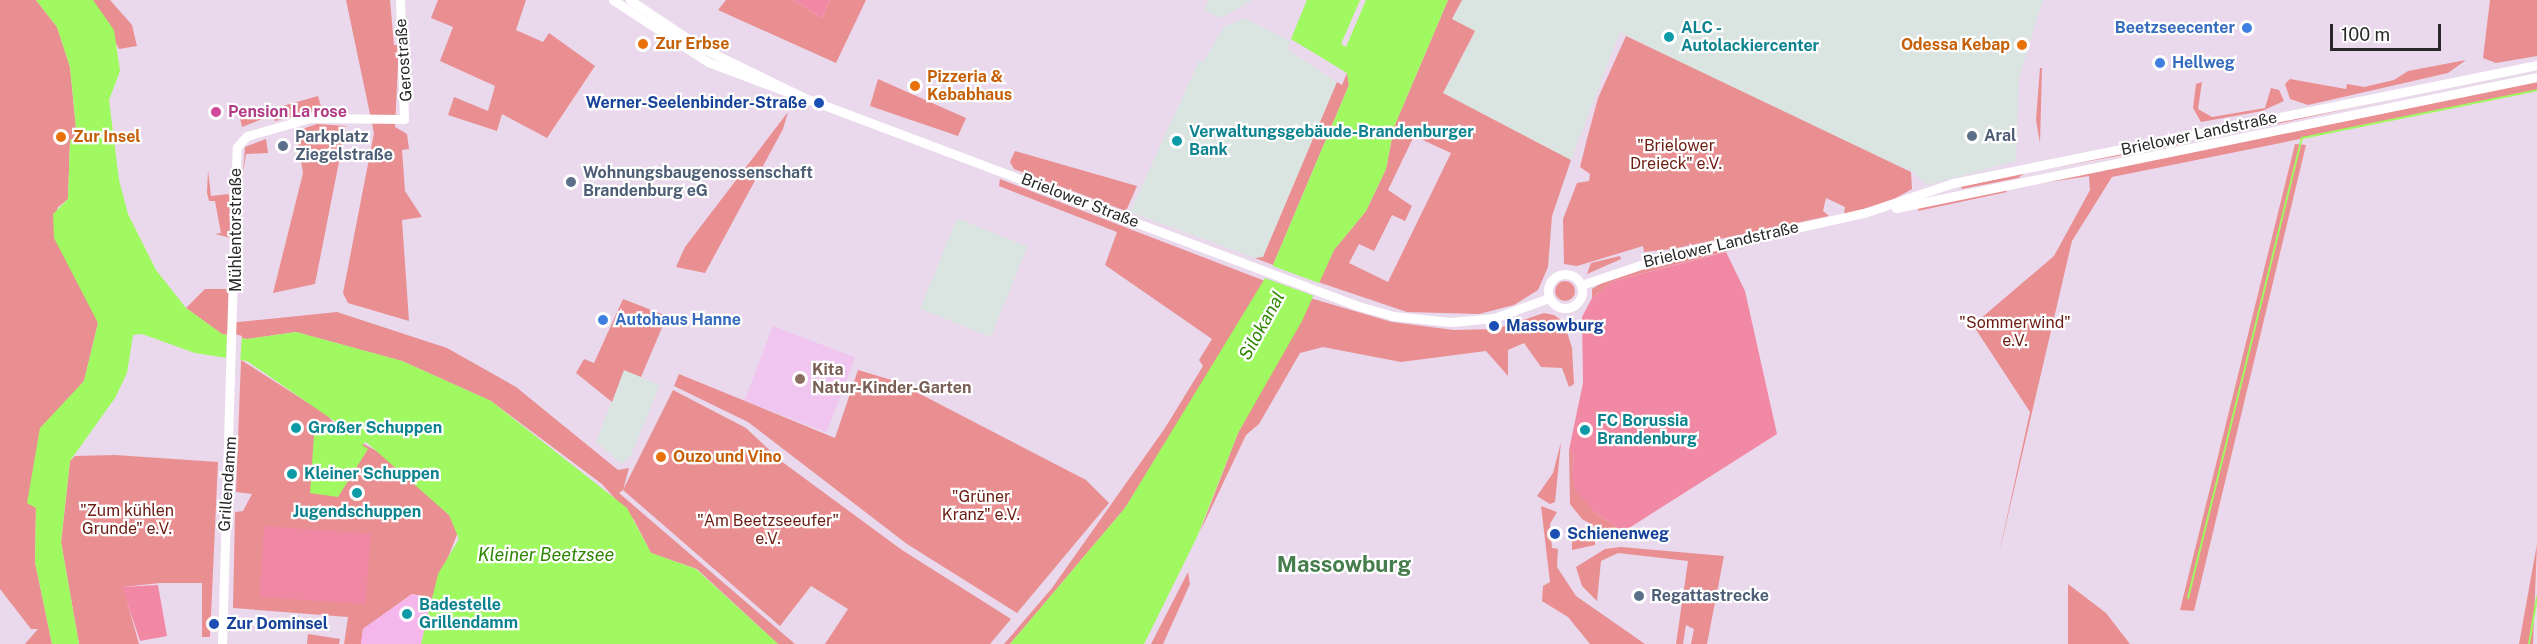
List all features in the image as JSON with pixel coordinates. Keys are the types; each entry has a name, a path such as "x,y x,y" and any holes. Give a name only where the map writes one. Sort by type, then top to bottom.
{"main road":[{"name":"Gerostraße","path":"242,138 310,118 404,119 400,0"},
{"name":"Brielower Straße","path":"613,0 708,62 792,98 805,98"},
{"name":"Brielower Straße","path":"630,0 702,48 805,98 1355,304 1393,316 1451,322 1494,318 1549,298"},
{"name":"Brielower Landstraße","path":"1864,213 1953,183 2537,65"},
{"name":"Brielower Landstraße","path":"1581,285 1660,258 1864,213 2537,77"},
{"name":"Mühlentorstraße","path":"235,323 235,160 242,138"},
{"path":"1560,275 1570,275 1581,285 1580,300 1569,308 1549,298 1550,284 1560,275"},
{"name":"Grillendamm","path":"222,644 235,323"}],"shaded area":[{"path":"793,0 830,0 822,18"},
{"path":"1209,0 1253,0 1221,18 1204,10"},
{"path":"1462,0 2043,0 2019,78 2016,161 1927,185 1911,171 1770,109 1620,32 1571,160 1443,93 1475,32 1452,19"},
{"path":"1245,18 1290,41 1288,50 1337,82 1263,257 1255,258 1130,212 1199,61 1204,61 1224,27"},
{"path":"957,218 1027,246 991,337 920,309"},
{"path":"1726,252 1745,291 1777,434 1629,528 1618,528 1594,512 1575,490 1572,473 1574,455 1569,450 1583,383 1582,317 1592,298 1613,281"},
{"name":"Kita Natur-Kinder-Garten","path":"773,326 855,358 826,432 744,401"},
{"path":"624,370 660,385 630,457 622,464 596,442"},
{"path":"264,526 371,533 366,604 259,597"},
{"path":"158,585 167,636 140,641 122,587"}],"green space":[{"path":"0,0 36,0 57,27 70,67 77,139 70,141 68,199 57,208 98,323 84,381 40,429 28,503 36,507 35,562 52,644 25,644 38,629 31,629 0,589"},
{"path":"93,0 110,0 132,25 137,46 119,49"},
{"path":"346,0 390,0 394,45 399,45 395,127 407,134 409,149 402,150 405,191 422,217 402,220 409,321 348,303 343,293 374,133"},
{"path":"438,0 526,0 516,30 543,42 549,33 595,66 547,138 502,114 497,131 448,115 454,97 488,111 495,86 440,61 453,27 431,18"},
{"path":"726,0 793,0 822,18 830,0 866,0 836,63 718,10"},
{"path":"1448,0 1462,0 1452,19 1475,31 1443,93 1571,160 1552,216 1548,267 1538,290 1514,305 1479,314 1407,312 1318,282 1334,250 1366,211 1386,169 1394,127","holes":["1414,136 1451,153 1388,282 1349,263 1359,244 1374,251 1392,215 1405,221 1412,206 1388,190"]},
{"path":"2490,0 2537,0 2537,56 2496,63 2483,58"},
{"name":"\"Brielower Dreieck\" e.V.","path":"1626,36 1911,172 1912,189 1887,203 1844,214 1845,207 1826,198 1823,211 1829,216 1672,249 1644,252 1643,246 1577,266 1564,264 1563,219 1577,183 1589,181 1590,174 1580,167 1587,139 1598,98"},
{"path":"2466,60 2448,73 2308,105 2290,99 2285,84 2290,79 2346,89 2347,84 2364,87 2394,80 2408,71"},
{"path":"2040,68 2042,68 2040,143 2036,120"},
{"path":"1347,73 1349,85 1273,265 1255,258 1263,257 1337,82 1342,85"},
{"path":"878,79 966,118 958,136 870,106"},
{"name":"\"Sommerwind\" e.V.","path":"2537,79 2537,91 2112,177 2072,241 1998,558 2030,412 1973,325 2054,256 2090,190 2089,176 2017,187"},
{"path":"2202,82 2198,109 2212,117 2265,108 2271,88 2279,90 2284,101 2262,111 2201,122 2193,108 2196,84"},
{"path":"2467,83 2216,137 2215,134"},
{"path":"318,96 322,110 275,121 272,115 242,127 240,118"},
{"path":"788,112 783,129 705,273 676,267 685,247"},
{"path":"317,124 346,126 315,284 273,293 303,173 296,131"},
{"path":"266,139 268,153 246,154 243,174 245,147"},
{"path":"2182,140 2177,145 2041,170"},
{"path":"2295,144 2306,145 2194,611 2180,610"},
{"path":"1015,151 1137,186 1126,211 1014,169 1010,162"},
{"path":"208,170 211,196 229,194 231,238 215,234 221,233 215,201 209,201 207,193"},
{"path":"2025,173 2018,178 1962,189 1961,187"},
{"path":"1000,179 1265,281 1125,508 1010,644 1004,644 1052,588 1165,428 1203,366 1199,360 1212,339 1105,265 1117,232 999,186"},
{"path":"2006,190 2007,192 1918,211 1919,206"},
{"path":"1774,239 1613,281 1592,298 1592,289 1610,278 1652,264"},
{"path":"1620,256 1621,259 1587,274 1591,263"},
{"path":"1565,281 1572,284 1575,291 1572,298 1565,301 1558,298 1555,291 1558,284"},
{"path":"205,289 230,289 228,323 337,312 447,348 516,387 618,470 629,468 623,490 619,493 795,644 778,644 697,569 651,553 634,520 602,484 491,401 402,361 296,332 247,339 222,334 186,308"},
{"path":"1310,298 1392,322 1454,330 1496,329 1544,313 1554,315 1564,322 1572,348 1574,384 1569,387 1562,368 1541,367 1524,343 1508,350 1508,376 1486,351 1401,362 1323,347 1300,353 1259,424 1246,435 1199,534 1238,433"},
{"path":"623,299 667,316 641,377 624,370 612,402 576,373 584,359 594,363"},
{"path":"241,360 327,415 343,433 386,456 449,515 458,532 432,598 412,594 363,629 361,644 344,644 348,617 233,608 235,512 243,511 252,494 236,492"},
{"name":"\"Grüner Kranz\" e.V.","path":"858,370 895,381 1086,480 1109,503 1017,613 907,544 748,422 674,386 679,374 835,438"},
{"name":"\"Am Beetzseeufer\" e.V.","path":"673,390 746,428 781,461 902,550 1011,619 990,644 825,644 848,609 811,586 780,626 623,490"},
{"path":"1561,442 1555,502 1550,504 1537,496 1553,473"},
{"path":"1569,450 1574,455 1572,473 1594,512 1618,528 1614,537 1582,519 1570,504"},
{"name":"\"Zum kühlen Grunde\" e.V.","path":"115,455 218,462 210,637 202,637 202,583 160,583 123,587 139,644 79,644 61,542 70,461 75,456"},
{"path":"1541,506 1557,512 1550,524 1552,548 1558,549 1557,567 1576,596 1645,644 1590,644 1568,617 1542,601 1543,586 1550,582"},
{"path":"1572,525 1595,536 1595,545 1572,550"},
{"path":"2537,544 2533,644 2519,644"},
{"path":"1621,547 1724,556 1707,644 1691,644 1694,629 1686,625 1683,644 1676,644 1688,561 1618,553 1601,561 1597,601 1582,586 1576,567 1605,549"},
{"path":"1188,572 1190,584 1163,644 1151,644"},
{"path":"2068,584 2106,613 2130,644 2068,644"},
{"path":"308,634 340,639 339,644 307,644"}],"sand":[{"name":"Badestelle Grillendamm","path":"412,594 432,598 421,644 361,644 363,629"}],"water":[{"name":"Kleiner Beetzsee","path":"36,0 93,0 114,30 120,71 109,100 119,180 128,214 156,270 186,308 222,334 247,339 296,332 402,361 491,401 627,508 651,553 696,569 778,644 421,644 438,574 459,539 449,515 366,442 362,445 368,449 338,497 310,493 314,435 326,427 343,433 343,427 247,361 195,353 142,334 133,335 127,373 115,398 70,461 61,542 79,644 52,644 35,562 36,508 27,503 40,428 84,381 98,323 54,238 53,214 68,199 70,140 77,138 70,67 57,27"},
{"name":"Silokanal","path":"1307,0 1360,0 1341,44 1346,47 1366,0 1448,0 1394,127 1386,169 1366,211 1334,250 1302,321 1238,433 1197,537 1144,644 1010,644 1125,508 1273,265 1349,85 1347,73 1291,39"}],"pier":[{"path":"1270,265 1320,283 1315,296 1265,278"},
{"path":"227,332 242,336 240,363 226,359"}],"waterway":[{"path":"2188,598 2302,138 2537,90"},
{"path":"2529,644 2537,597"}],"place":[{"name":"Beetzseecenter","path":"2247,28"},
{"name":"ALC - Autolackiercenter","path":"1669,37"},
{"name":"Zur Erbse","path":"643,44"},
{"name":"Odessa Kebap","path":"2022,45"},
{"name":"Hellweg","path":"2160,63"},
{"name":"Pizzeria & Kebabhaus","path":"915,86"},
{"name":"Werner-Seelenbinder-Straße","path":"819,103"},
{"name":"Pension La rose","path":"216,112"},
{"name":"Aral","path":"1972,136"},
{"name":"Zur Insel","path":"61,137"},
{"name":"Verwaltungsgebäude-Brandenburger Bank","path":"1177,141"},
{"name":"Parkplatz Ziegelstraße","path":"283,146"},
{"name":"Wohnungsbaugenossenschaft Brandenburg eG","path":"571,182"},
{"name":"Autohaus Hanne","path":"603,320"},
{"name":"Massowburg","path":"1494,326"},
{"name":"Kita Natur-Kinder-Garten","path":"800,379"},
{"name":"Großer Schuppen","path":"296,428"},
{"name":"FC Borussia Brandenburg","path":"1585,430"},
{"name":"Ouzo und Vino","path":"661,457"},
{"name":"Kleiner Schuppen","path":"292,474"},
{"name":"Jugendschuppen","path":"357,493"},
{"name":"Schienenweg","path":"1555,534"},
{"name":"Regattastrecke","path":"1639,596"},
{"name":"Badestelle Grillendamm","path":"407,614"},
{"name":"Zur Dominsel","path":"214,624"}],"district":[{"name":"Massowburg","path":"1344,565"}]}
